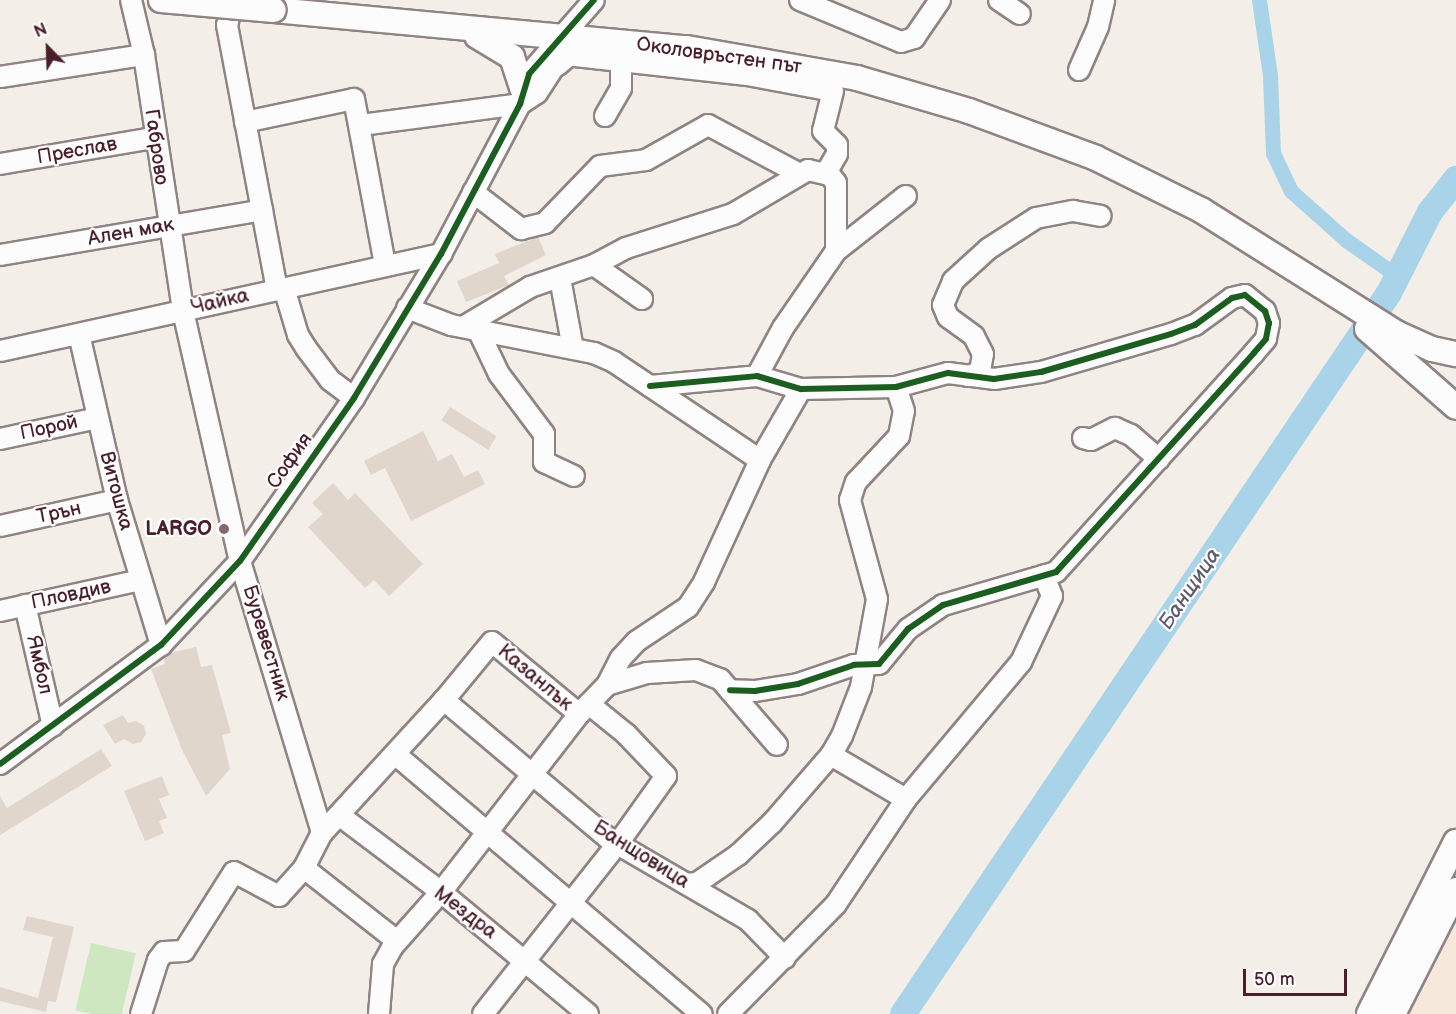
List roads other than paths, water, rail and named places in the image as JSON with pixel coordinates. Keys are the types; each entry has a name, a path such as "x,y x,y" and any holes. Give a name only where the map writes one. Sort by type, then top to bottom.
{"main road":[{"path":"161,0 464,30 561,53"},
{"path":"464,30 512,57 521,96"},
{"name":"Околовръстен път","path":"561,53 597,41 687,48 857,78 969,111 1096,158 1202,210 1319,287 1414,354"},
{"path":"1414,354 1456,354"},
{"path":"1414,354 1456,407"},
{"path":"1369,1014 1456,842"},
{"path":"1393,1014 1453,901"}],"street":[{"name":"Габрово","path":"131,0 144,55 154,138 183,311"},
{"path":"233,0 227,25 262,210 281,289 298,335 306,348 330,380 354,398"},
{"name":"София","path":"0,764 161,645 240,561 354,398 441,254 540,58 561,53 594,0"},
{"path":"800,0 901,42 914,38 940,0"},
{"path":"999,0 1020,14"},
{"path":"1079,70 1098,27 1104,0"},
{"path":"561,53 621,62 747,75 833,91 823,131 837,145 837,154 826,173"},
{"path":"0,77 144,55"},
{"path":"605,116 621,88 621,62"},
{"path":"361,125 521,96"},
{"path":"245,122 354,99 361,125 385,266"},
{"path":"473,192 521,229 545,223 600,166 646,160 708,125 798,173 826,173 836,183 836,251"},
{"name":"Преслав","path":"0,164 154,138"},
{"path":"471,328 530,287 594,266 626,248 733,214 760,201 798,173"},
{"path":"757,376 783,328 836,251 906,196"},
{"name":"Ален мак","path":"0,255 262,210"},
{"path":"968,376 980,372 983,354 974,336 948,317 943,305 953,281 988,249 1036,218 1072,211 1101,216"},
{"name":"Чайка","path":"0,351 441,254"},
{"path":"594,266 642,299"},
{"path":"560,278 573,349"},
{"path":"650,386 757,376 801,389 896,387 948,373 994,379 1041,372 1195,325 1233,298 1245,295 1256,300 1269,323 1266,339 1056,572 943,605 908,629 879,664 867,665 798,684 755,691 730,690"},
{"path":"407,308 471,328 573,349 614,362 760,460"},
{"name":"Буревестник","path":"183,311 240,561 322,833"},
{"path":"471,328 499,374 544,434 544,462 574,476"},
{"name":"Витошка","path":"79,334 117,500 161,645"},
{"path":"687,884 697,883 738,855 772,823 831,755 842,736 867,665 877,599 850,500 866,469 899,436 904,411 896,387"},
{"path":"379,1014 383,964 397,941 441,892 486,830 584,709 608,685 621,658 637,641 688,607 704,582 760,460 801,389"},
{"name":"Порой","path":"0,439 98,418"},
{"path":"1083,438 1091,440 1115,428 1131,435 1159,459"},
{"name":"Трън","path":"0,525 117,500"},
{"path":"728,1014 836,904 906,799 1021,662 1052,596 1044,576"},
{"name":"Пловдив","path":"0,611 141,580"},
{"name":"Ямбол","path":"25,605 53,726"},
{"name":"Казанлък","path":"444,700 492,642 584,709 626,734 666,776 619,843"},
{"path":"608,685 647,673 696,670 720,679 777,745"},
{"path":"146,1013 158,960 164,952 184,951 234,872 279,896 304,868 322,833 444,700"},
{"name":"Банщовица","path":"444,700 609,839 748,920 785,958"},
{"path":"395,754 702,1014"},
{"path":"831,755 906,799"},
{"name":"Мездра","path":"339,815 441,892 526,960 588,1014"},
{"path":"483,1014 619,843"},
{"path":"304,868 397,941"}],"waterway":[{"path":"1259,0 1270,75 1273,153 1291,191 1346,240 1397,276"},
{"name":"Банщица","path":"903,1014 1389,293 1430,212 1456,179"}],"place":[{"name":"LARGO","path":"224,529"}]}
